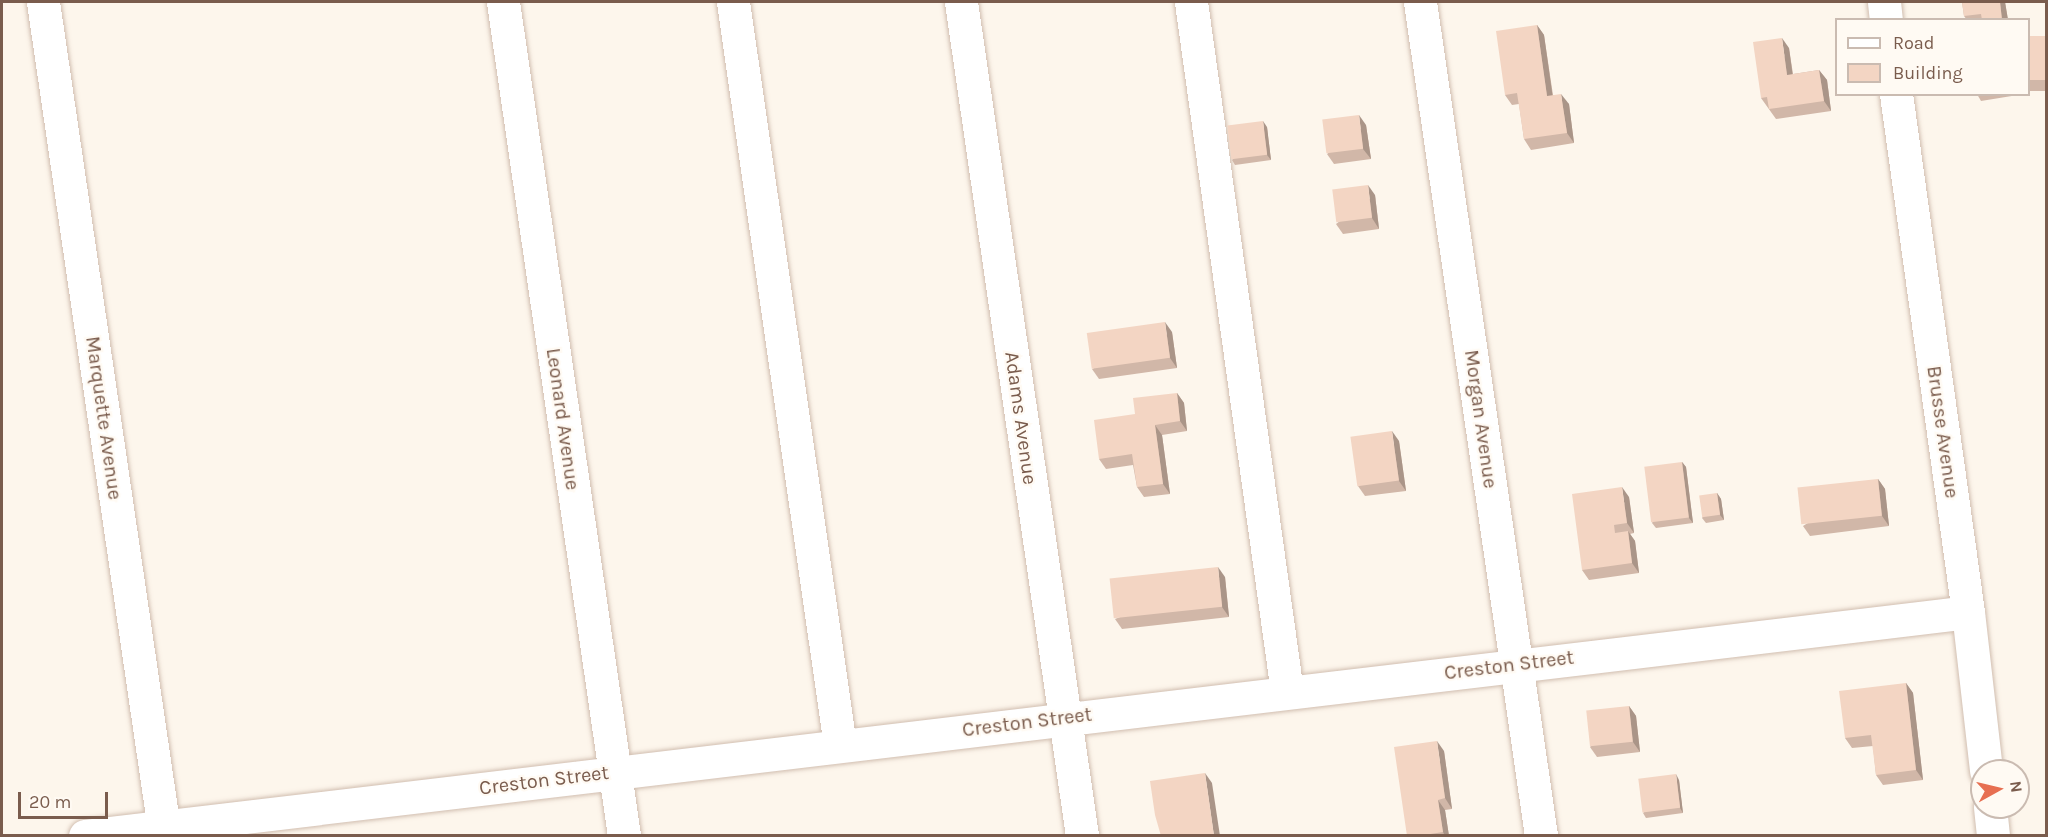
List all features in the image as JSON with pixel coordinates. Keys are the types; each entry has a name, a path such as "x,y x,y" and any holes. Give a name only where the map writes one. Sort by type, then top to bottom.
{"street":[{"name":"Marquette Avenue","path":"43,2 164,831"},
{"name":"Leonard Avenue","path":"503,2 624,836"},
{"path":"733,2 840,745"},
{"name":"Adams Avenue","path":"961,2 1082,836"},
{"path":"1191,2 1287,692"},
{"name":"Morgan Avenue","path":"1420,2 1541,836"},
{"path":"1884,2 1886,18"},
{"name":"Brusse Avenue","path":"1896,96 1968,612 1985,759"},
{"name":"Creston Street","path":"85,836 164,831 614,771 1968,612"},
{"path":"1991,819 1993,836"}],"building":[{"path":"1962,2 2000,2 2002,18 1982,18 1981,14 1964,16"},
{"path":"1537,25 1547,96 1561,94 1567,133 1524,139 1517,93 1505,95 1496,31"},
{"path":"2030,36 2046,36 2046,80 2030,80"},
{"path":"1782,38 1787,75 1819,70 1824,101 1769,109 1767,97 1761,98 1753,42"},
{"path":"1359,115 1363,149 1326,153 1322,120"},
{"path":"1263,121 1267,155 1231,159 1227,125"},
{"path":"1368,185 1372,218 1336,222 1332,189"},
{"path":"1165,322 1170,358 1092,369 1087,333"},
{"path":"1177,393 1180,421 1155,425 1163,484 1137,487 1132,454 1099,459 1094,420 1135,414 1133,398"},
{"path":"1392,431 1399,481 1357,486 1350,437"},
{"path":"1682,462 1689,518 1651,522 1644,467"},
{"path":"1878,479 1882,516 1801,524 1797,487"},
{"path":"1622,487 1627,523 1614,525 1615,533 1628,531 1632,563 1582,570 1572,494"},
{"path":"1717,493 1720,515 1702,517 1699,496"},
{"path":"1218,567 1222,607 1114,618 1110,578"},
{"path":"1906,683 1916,770 1876,775 1871,735 1845,738 1839,691"},
{"path":"1629,706 1633,742 1590,746 1586,710"},
{"path":"1437,741 1445,798 1438,800 1443,832 1407,836 1394,747"},
{"path":"1205,773 1214,836 1161,836 1150,781"},
{"path":"1676,774 1680,808 1642,812 1638,779"}]}
